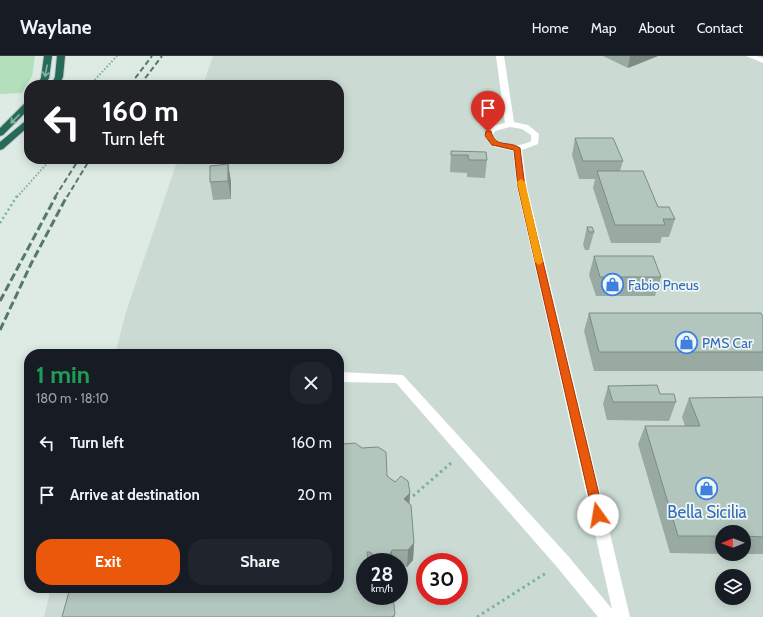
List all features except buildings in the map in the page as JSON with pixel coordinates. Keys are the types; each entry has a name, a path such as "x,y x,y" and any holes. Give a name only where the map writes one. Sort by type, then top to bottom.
{"highway":[{"path":"44,80 48,56"},
{"path":"58,80 61,56"},
{"path":"0,133 24,109"},
{"path":"0,147 24,125"}],"street":[{"path":"500,56 510,124"},
{"path":"750,56 763,61"},
{"path":"510,124 531,130 536,138 531,145 517,148 495,144 488,136 491,129 510,124"},
{"path":"517,148 522,187 622,617"},
{"path":"344,377 399,378 564,562 608,617"}],"path":[{"path":"95,80 117,56"},
{"path":"0,223 14,200 46,164"},
{"path":"413,496 464,451"},
{"path":"477,617 564,562"}],"shaded area":[{"path":"213,56 763,56 763,617 44,617 50,593 344,593 344,349 116,349 126,312 176,164 344,164 344,80 205,80"}],"green space":[{"path":"0,56 35,56 32,76 30,80 24,80 24,90 22,93 0,94"}],"railway":[{"path":"134,80 152,56"},
{"path":"144,80 162,56"},
{"path":"55,197 76,164"},
{"path":"67,197 87,164"},
{"path":"0,301 56,196"},
{"path":"0,330 31,264 67,196"}],"slow traffic":[{"path":"521,182 539,262"}],"place":[{"name":"Fabio Pneus","path":"613,285"},
{"name":"PMS Car","path":"687,343"},
{"name":"Bella Sicilia","path":"707,488"}],"route":[{"path":"488,132 490,140 495,144 509,148 517,148 522,187 598,515"}]}
